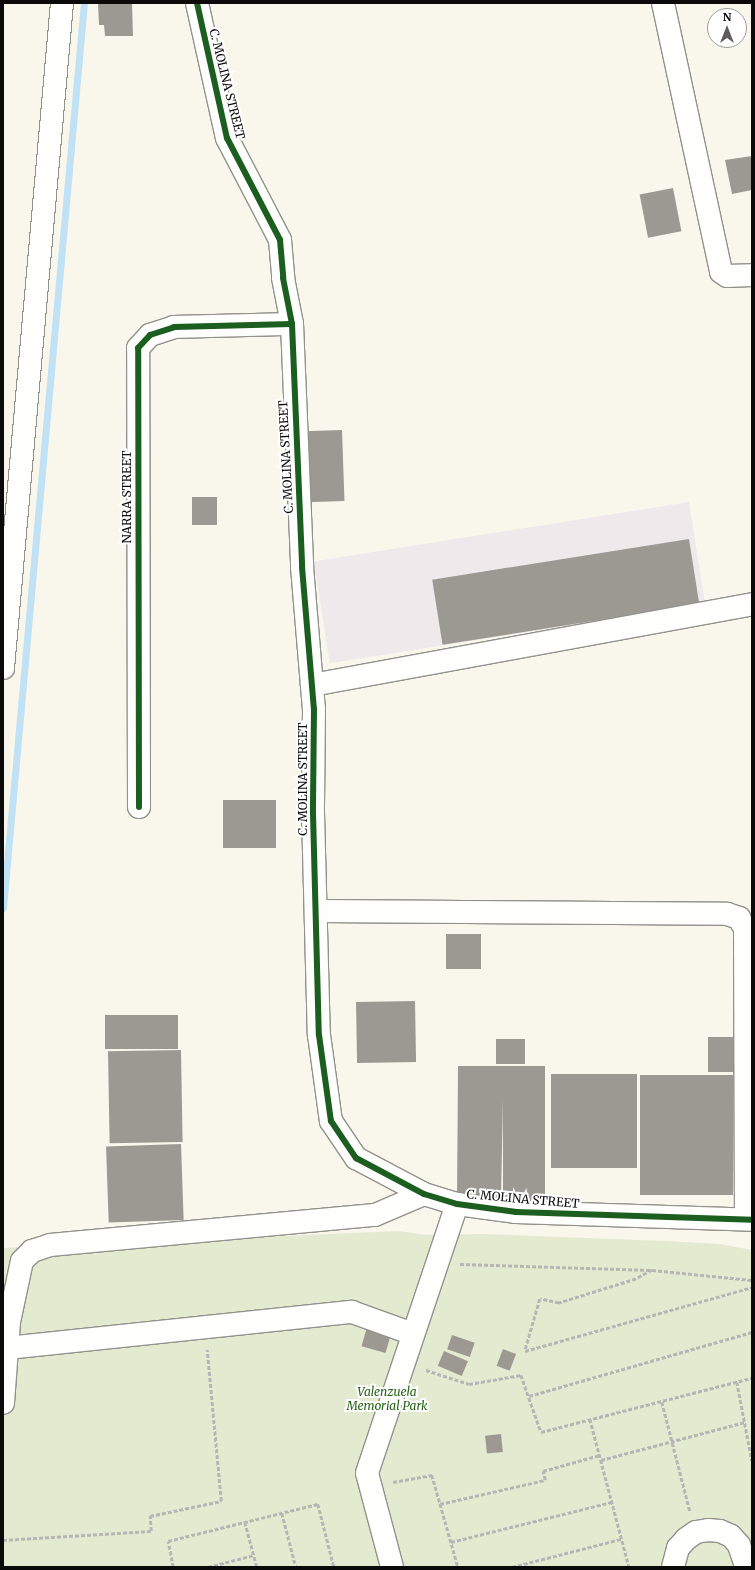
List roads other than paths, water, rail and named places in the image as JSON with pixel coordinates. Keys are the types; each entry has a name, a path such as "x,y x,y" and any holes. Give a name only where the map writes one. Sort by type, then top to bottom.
{"street":[{"path":"3,668 7,571 62,3"},
{"name":"C. MOLINA STREET","path":"197,3 227,138 280,240 283,278 292,324 302,567 312,685 319,1035 331,1121 356,1158 424,1194 457,1204 532,1212 749,1219"},
{"path":"663,3 721,272 727,276 752,275"},
{"name":"NARRA STREET","path":"139,807 138,348 150,335 174,327 292,324"},
{"path":"312,685 752,604"},
{"path":"316,911 727,914 739,918 745,929 749,989 749,1219"},
{"path":"3,1403 9,1322 22,1260 32,1251 50,1245 375,1215 424,1194"},
{"path":"392,1567 367,1473 457,1204"},
{"path":"8,1348 352,1312 413,1334"},
{"path":"673,1567 678,1548 696,1532 720,1531 731,1536 739,1545 746,1567"}],"waterway":[{"path":"3,908 84,3"}],"park label":[{"name":"Valenzuela Memorial Park","path":"387,1399"}]}
